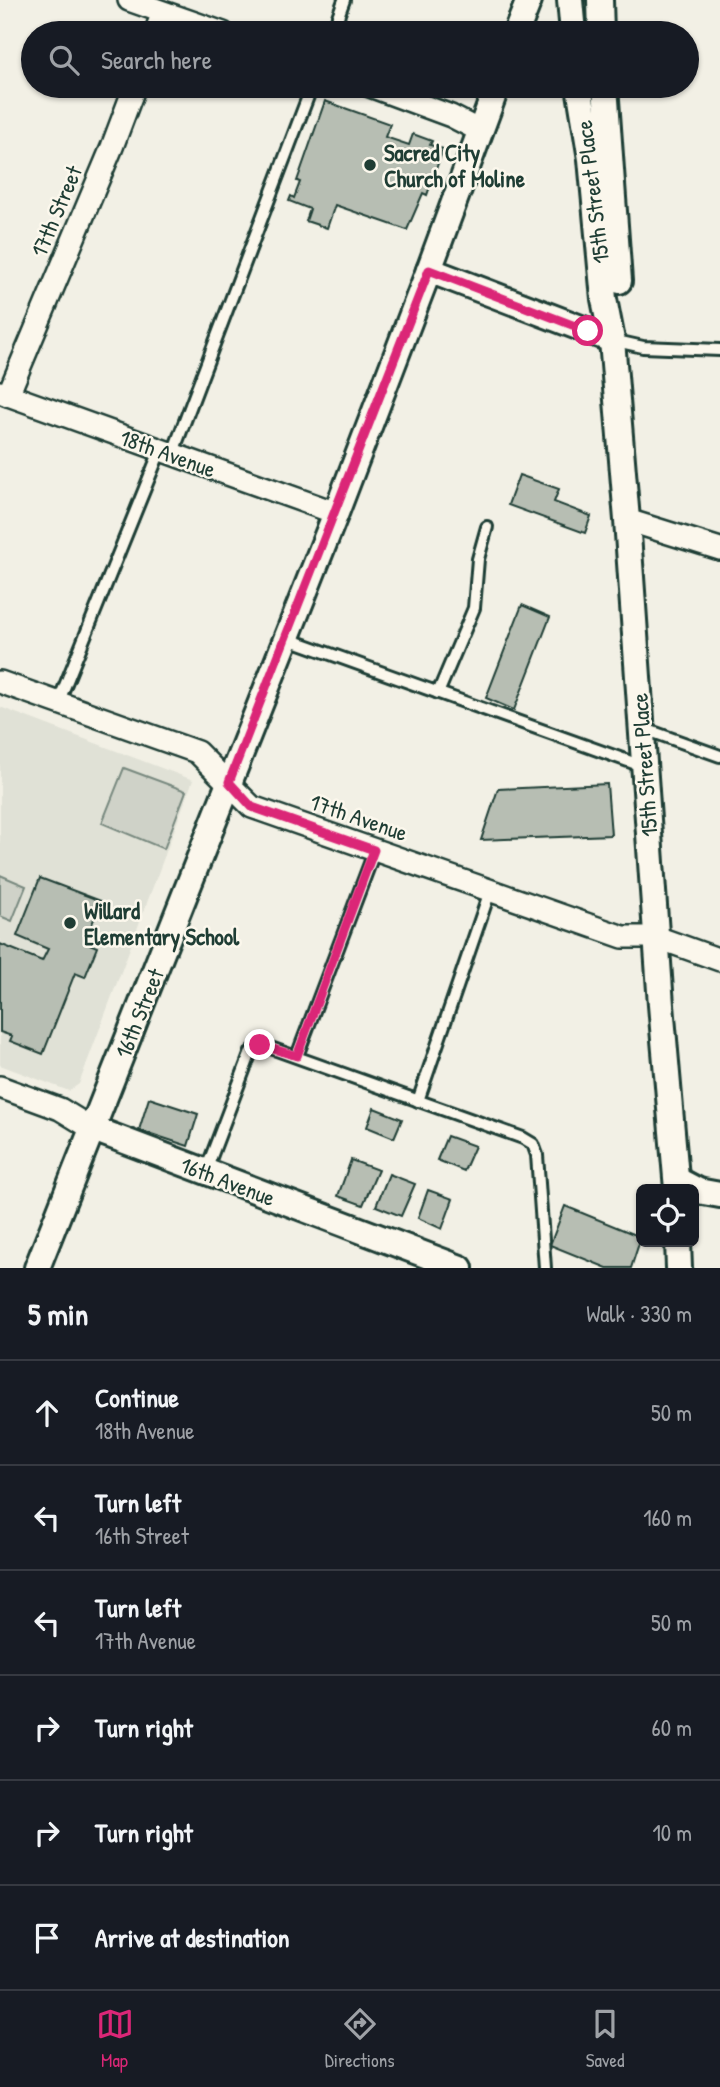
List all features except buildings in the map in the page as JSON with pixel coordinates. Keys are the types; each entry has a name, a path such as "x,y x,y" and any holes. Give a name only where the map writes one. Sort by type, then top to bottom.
{"street":[{"path":"129,0 187,21"},
{"path":"521,21 529,0"},
{"path":"570,0 572,21"},
{"path":"600,0 601,21"},
{"path":"160,21 163,13"},
{"name":"17th Street","path":"4,394 112,147 130,98"},
{"path":"402,98 451,116 480,131"},
{"name":"16th Street","path":"37,1268 336,513 492,98"},
{"name":"15th Street Place","path":"581,98 592,159 604,299 612,340 677,1184"},
{"name":"15th Street Place","path":"606,98 620,298 612,340"},
{"path":"429,270 612,340"},
{"name":"18th Avenue","path":"4,394 336,513"},
{"path":"627,520 720,550"},
{"name":"17th Avenue","path":"0,682 197,752 252,807 623,937 656,937 720,961"},
{"name":"16th Avenue","path":"0,1087 60,1109 91,1128 422,1261 460,1268"},
{"path":"699,1191 720,1195"},
{"path":"678,1247 679,1268"}],"lane":[{"path":"336,21 344,0"},
{"path":"58,703 166,453 307,98"},
{"path":"612,340 643,347 720,350"},
{"path":"438,693 474,608 478,559 487,527"},
{"path":"286,638 644,766"},
{"path":"642,728 720,756"},
{"path":"297,1056 374,850"},
{"path":"418,1101 490,891"},
{"path":"205,1172 251,1052 260,1045 297,1056 523,1138 533,1144 537,1155 545,1268"}],"shaded area":[{"name":"Willard Elementary School","path":"0,707 193,780 79,1084 69,1091 0,1065"},
{"path":"124,768 186,791 164,849 102,823"},
{"path":"0,875 26,886 12,921 0,916"}],"place":[{"name":"Sacred City Church of Moline","path":"370,165"},
{"name":"Willard Elementary School","path":"70,923"}],"route":[{"path":"260,1045 297,1056 374,850 252,807 229,782 429,270 588,331"}]}
